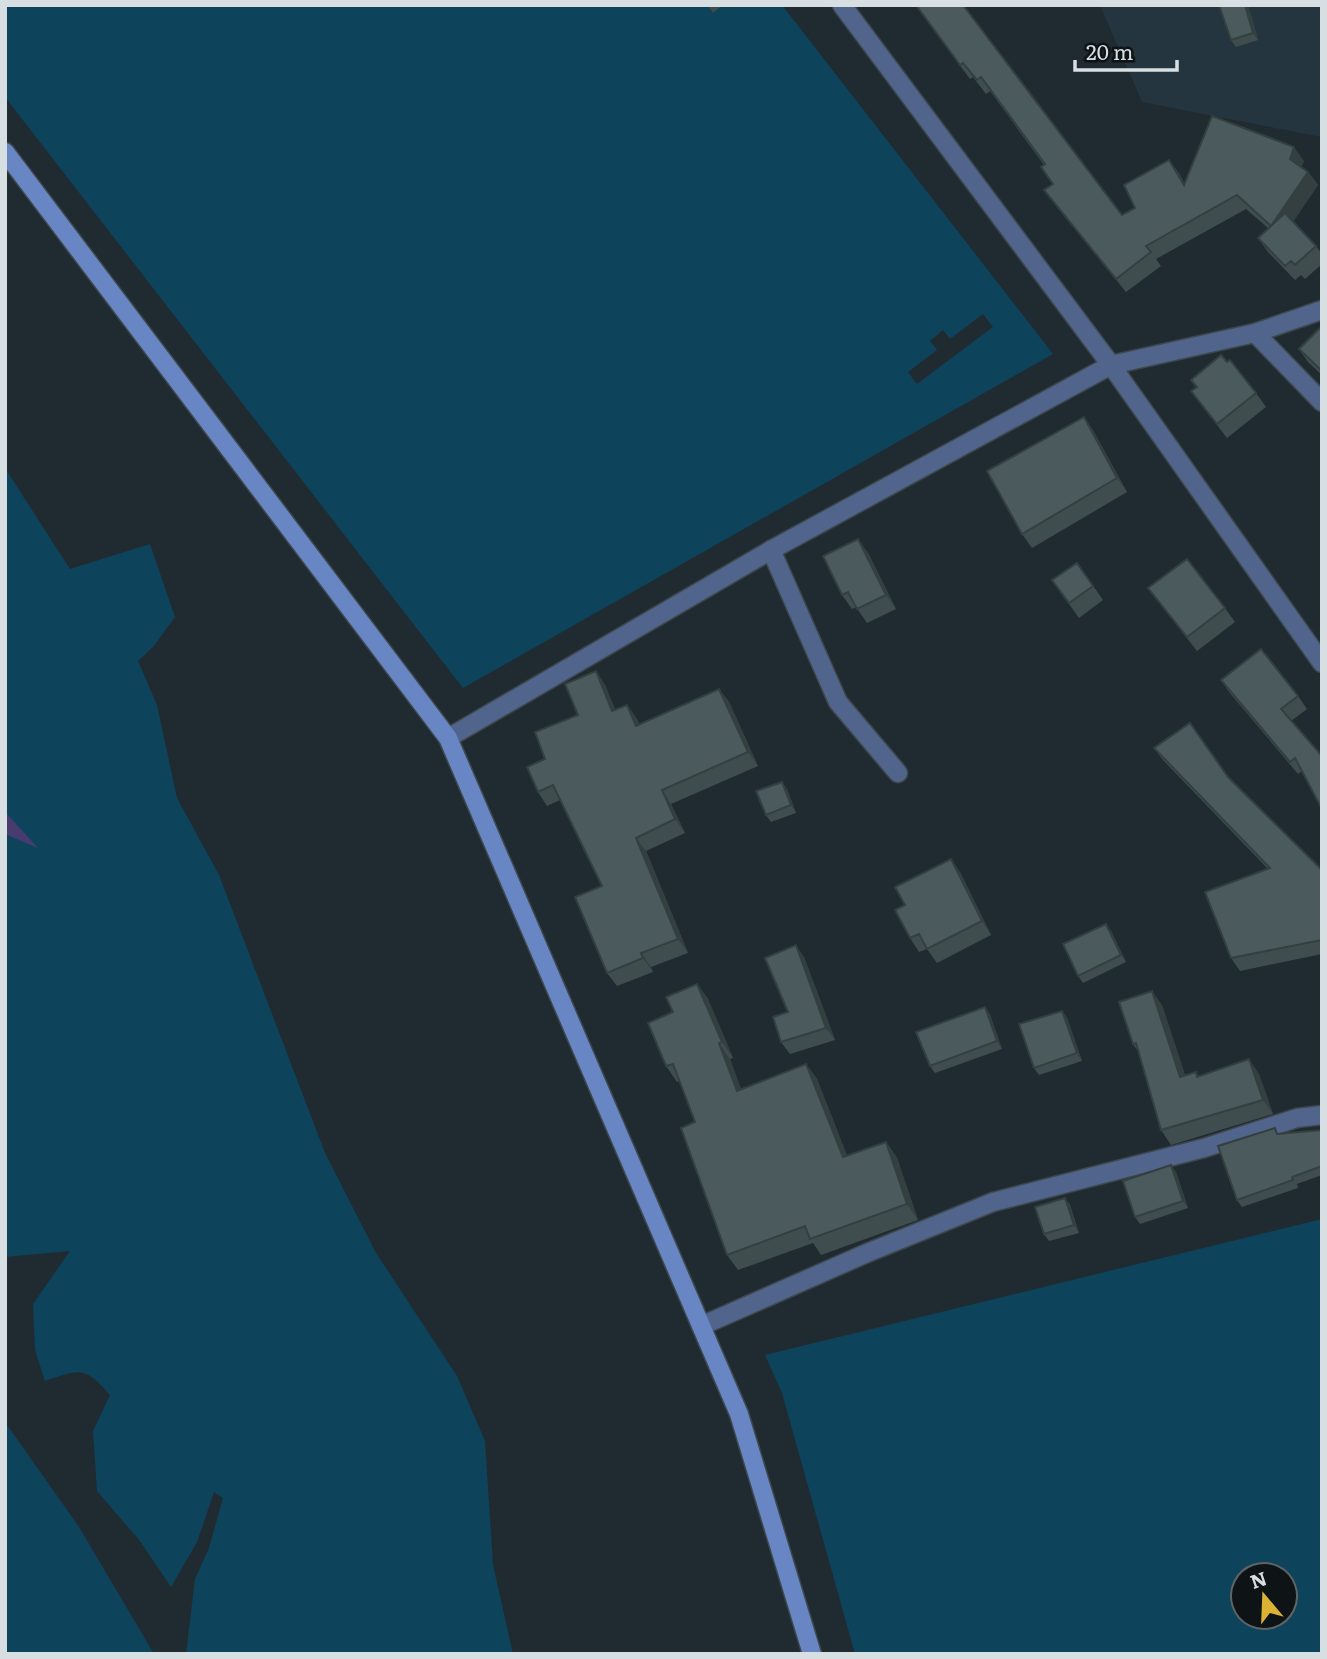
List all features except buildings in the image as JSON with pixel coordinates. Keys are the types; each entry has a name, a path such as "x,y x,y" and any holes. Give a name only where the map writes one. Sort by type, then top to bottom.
{"main road":[{"path":"5,152 448,738 739,1415 812,1654"}],"street":[{"path":"842,5 1111,365 1322,663"},
{"path":"448,738 771,550 1111,365 1255,333 1322,310"},
{"path":"1255,333 1322,402"},
{"path":"771,550 838,702 898,773"},
{"path":"701,1326 867,1253 993,1202 1204,1147 1297,1118 1322,1115"}],"shaded area":[{"path":"5,5 707,5 713,13 723,5 782,5 1053,354 463,688 5,97","holes":["983,314 993,327 917,384 908,372 937,350 930,341 943,330 950,339"]},
{"path":"1100,5 1322,5 1322,137 1142,102"},
{"path":"5,468 70,569 150,544 175,617 153,647 138,661 157,705 177,798 219,875 325,1153 376,1253 457,1376 485,1441 493,1565 513,1654 186,1654 195,1579 209,1548 223,1498 214,1492 197,1542 171,1587 140,1541 97,1491 93,1431 110,1395 94,1379 81,1373 66,1374 45,1381 35,1350 33,1304 70,1251 5,1257"},
{"path":"6,813 38,848 5,834"},
{"path":"1322,1219 1322,1654 855,1654 782,1393 765,1355"},
{"path":"5,1422 79,1527 154,1654 5,1654"}]}
